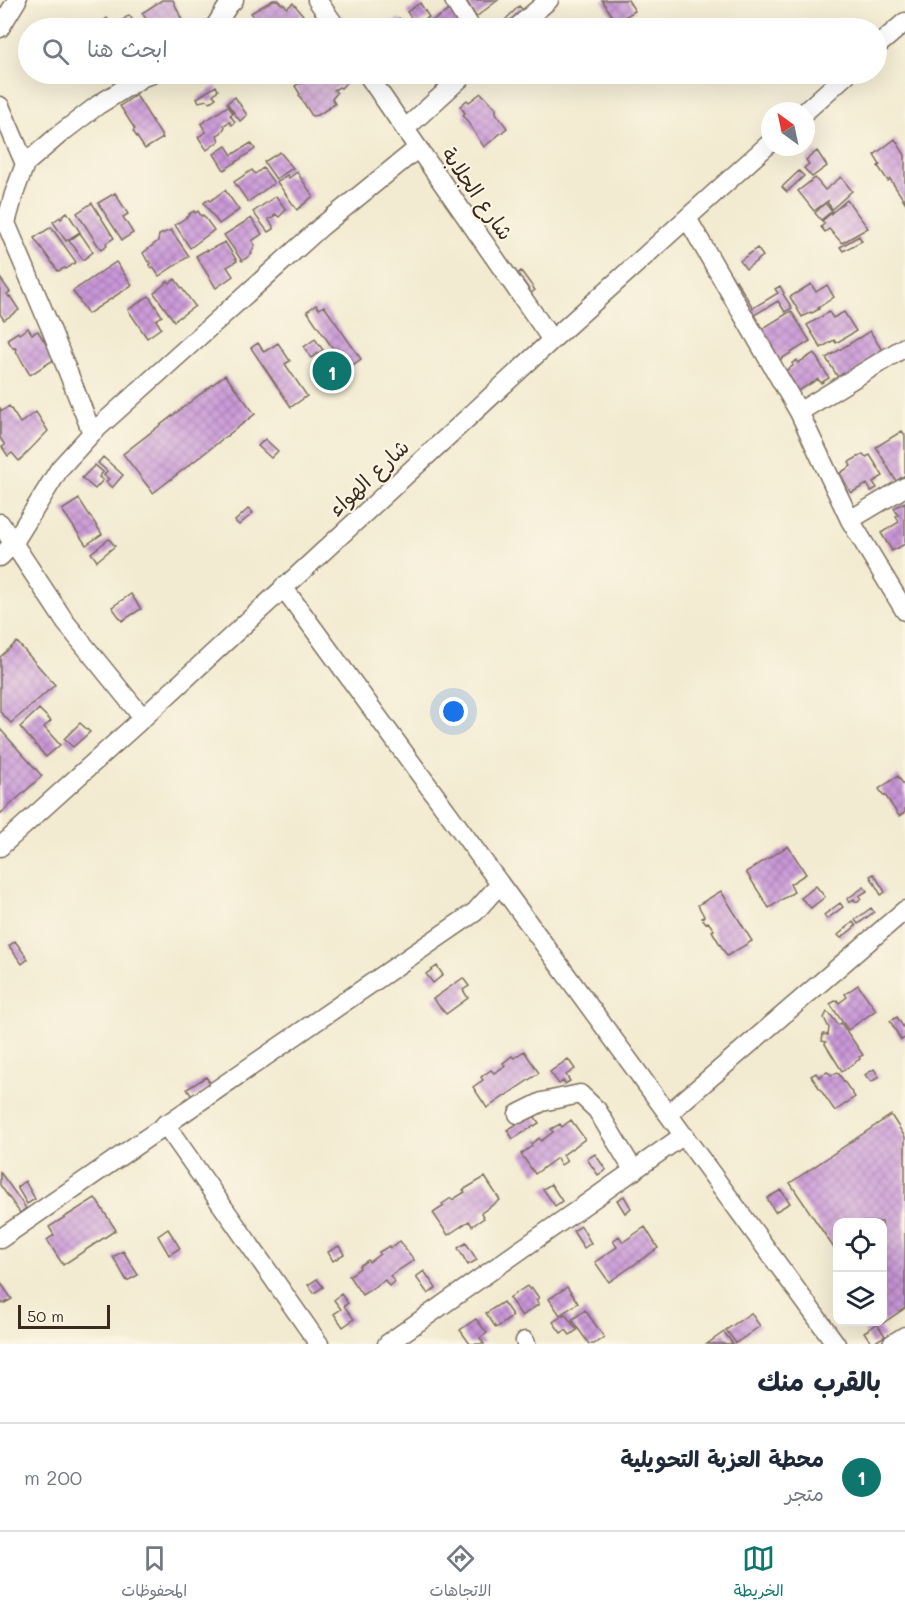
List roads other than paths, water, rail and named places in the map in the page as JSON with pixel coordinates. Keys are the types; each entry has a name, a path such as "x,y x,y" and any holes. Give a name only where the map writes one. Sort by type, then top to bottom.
{"street":[{"path":"1,27 16,0"},
{"path":"221,18 234,0"},
{"path":"317,0 330,18"},
{"path":"454,0 465,18"},
{"path":"528,18 549,0"},
{"path":"887,38 905,22"},
{"path":"92,433 51,329 3,223 25,164 98,105 132,84"},
{"name":"شارع الجلابة","path":"374,84 552,340"},
{"path":"405,129 454,84"},
{"path":"815,103 837,84"},
{"path":"0,106 25,164"},
{"path":"7,551 60,468 92,433 322,226 418,148"},
{"name":"شارع الهواء","path":"0,847 761,151"},
{"path":"687,218 799,412 850,520 905,611"},
{"path":"799,412 905,347"},
{"path":"850,520 905,487"},
{"path":"0,523 7,551 143,718"},
{"path":"283,587 836,1344"},
{"path":"0,1239 475,912 500,884"},
{"path":"668,1114 905,910"},
{"path":"518,1114 542,1102 580,1094 597,1110 634,1171"},
{"path":"165,1125 320,1344"},
{"path":"387,1344 684,1135"},
{"path":"892,1344 905,1336"}],"place":[{"name":"محطة العزبة التحويلية","path":"332,371"}]}
